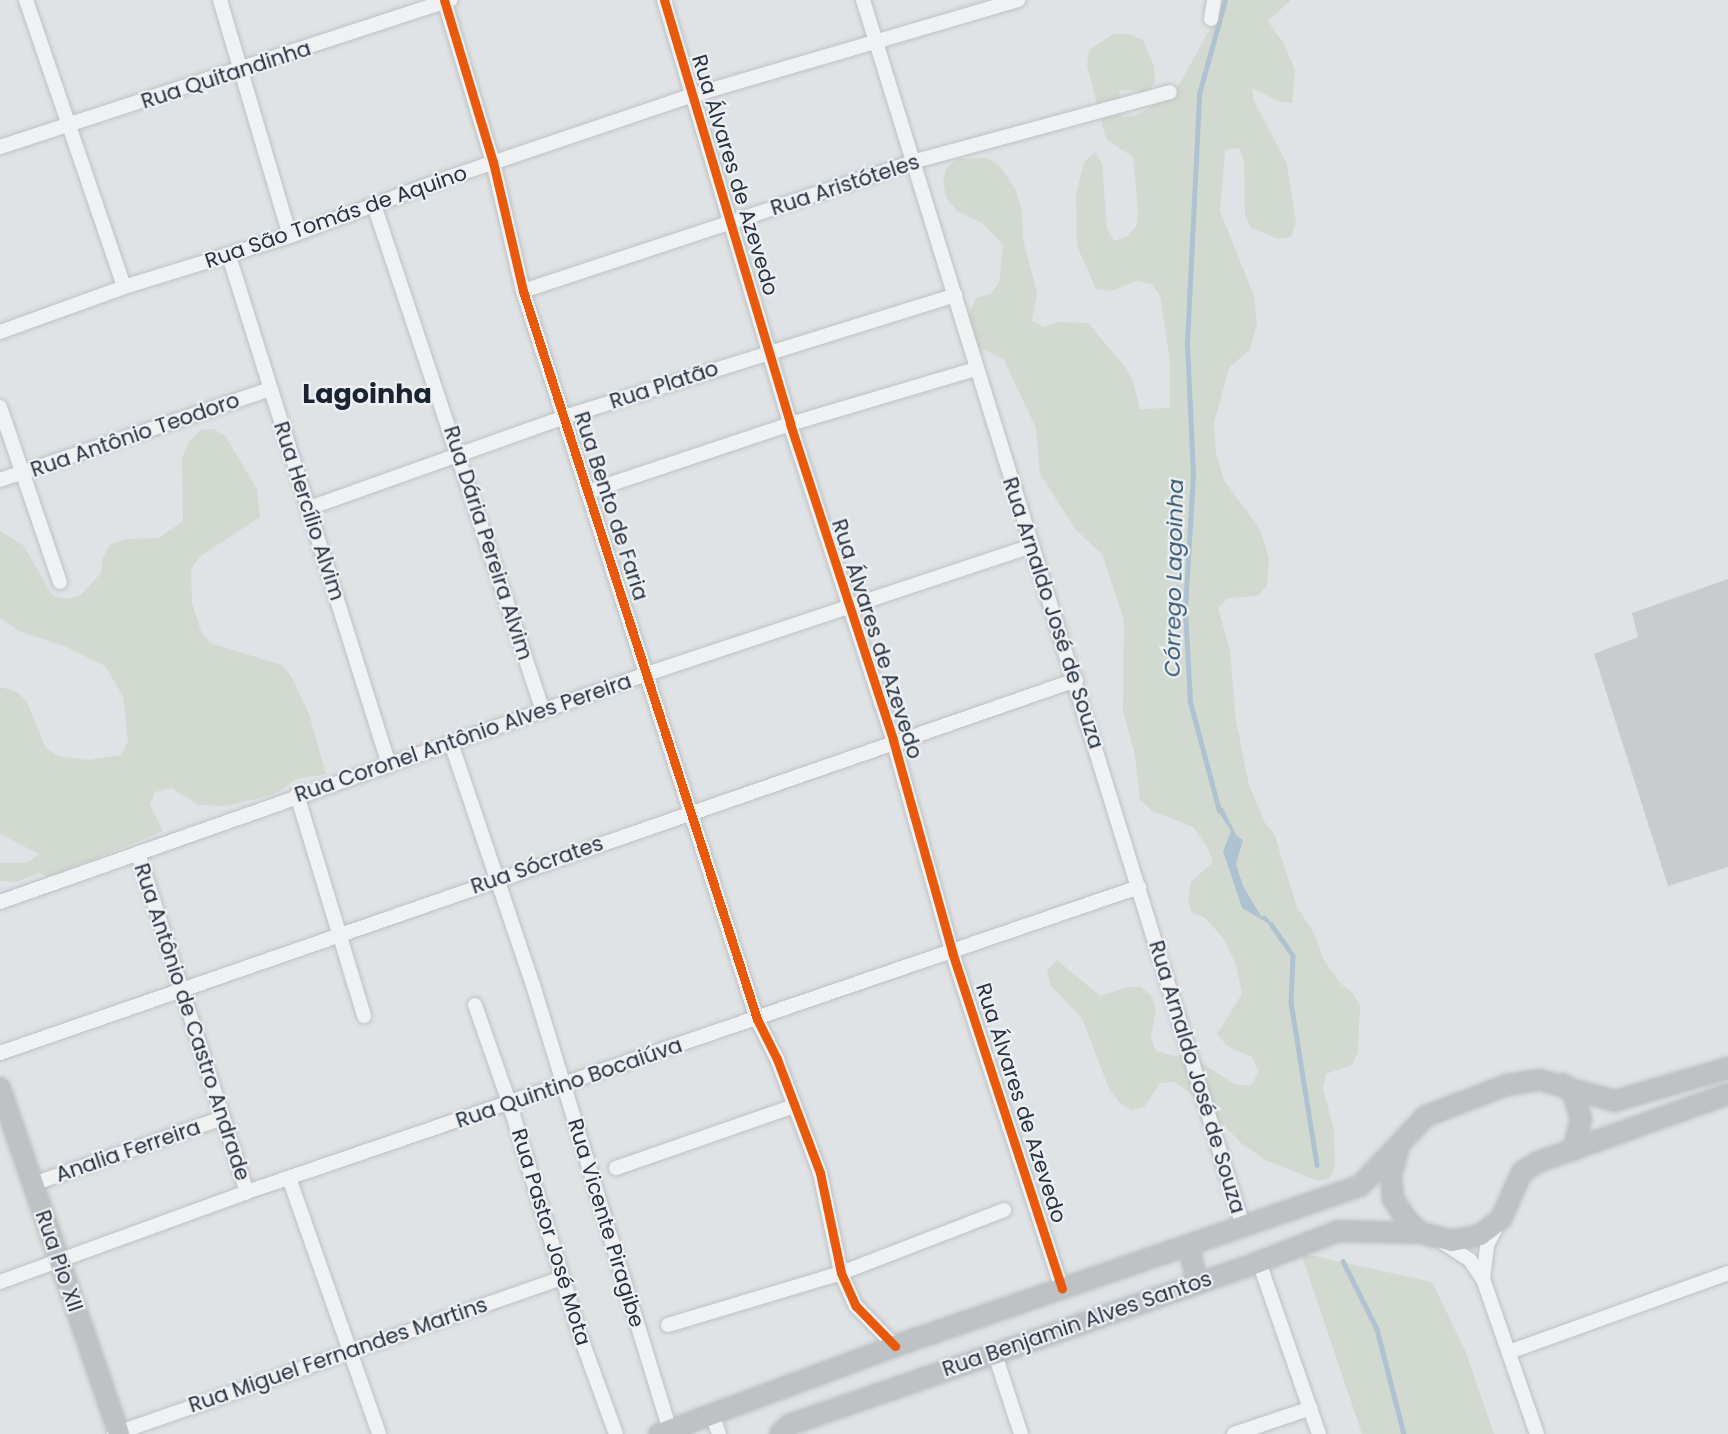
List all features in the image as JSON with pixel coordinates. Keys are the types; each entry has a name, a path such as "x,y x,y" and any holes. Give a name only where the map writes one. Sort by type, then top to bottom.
{"main road":[{"name":"Rua Benjamin Alves Santos","path":"664,1432 711,1412 895,1346 1360,1186 1402,1137 1426,1116 1507,1085 1540,1080 1563,1084 1614,1101 1728,1068"},
{"path":"1563,1084 1574,1095 1581,1119 1573,1150"},
{"name":"Rua Pio XII","path":"0,1088 117,1434"},
{"path":"1402,1137 1391,1175 1393,1199 1407,1220 1421,1233 1452,1241 1468,1239 1501,1219 1522,1172 1573,1150 1728,1094"},
{"name":"Rua Benjamin Alves Santos","path":"784,1430 994,1351 1259,1262 1322,1238 1358,1229 1421,1233"},
{"path":"1189,1245 1197,1282"}],"street":[{"path":"26,0 71,126 124,287"},
{"path":"220,0 243,70 290,236"},
{"name":"Rua Álvares de Azevedo","path":"664,0 690,96 731,223 846,606 893,740 952,952 1062,1288"},
{"name":"Rua Arnaldo José de Souza","path":"863,0 916,161 976,369 1031,546 1076,680 1243,1226"},
{"name":"Rua São Tomás de Aquino","path":"0,332 124,287 290,236 493,162 690,96 1017,0"},
{"path":"1211,19 1214,0"},
{"name":"Rua Quitandinha","path":"0,147 243,70 446,1"},
{"name":"Rua Bento de Faria","path":"446,1 493,162 523,291 757,1019 777,1059 820,1173 841,1273 856,1306 895,1346"},
{"name":"Rua Aristóteles","path":"523,291 916,161 1170,93"},
{"name":"Rua Dária Pereira Alvim","path":"375,205 543,711"},
{"name":"Rua Hercílio Alvim","path":"229,256 389,765"},
{"name":"Rua Platão","path":"309,508 564,417 955,295"},
{"path":"586,492 790,424 976,369"},
{"name":"Rua Antônio Teodoro","path":"0,480 270,389"},
{"path":"0,407 60,582"},
{"name":"Rua Coronel Antônio Alves Pereira","path":"0,902 297,795 647,674 1031,546"},
{"name":"Rua Sócrates","path":"0,1053 893,740 1076,680"},
{"name":"Rua Vicente Piragibe","path":"451,743 498,878 565,1086 664,1432"},
{"path":"297,795 364,1016"},
{"name":"Rua Antônio de Castro Andrade","path":"138,853 247,1192"},
{"name":"Rua Quintino Bocaiúva","path":"0,1282 247,1192 510,1105 1139,887"},
{"name":"Rua Pastor José Mota","path":"475,1005 510,1105 563,1278 616,1434"},
{"path":"616,1168 794,1106"},
{"name":"Analia Ferreira","path":"33,1184 223,1118"},
{"path":"289,1178 379,1434"},
{"path":"668,1325 841,1273 1004,1210"},
{"path":"1483,1279 1487,1245 1501,1219"},
{"path":"1421,1233 1454,1246 1483,1279 1537,1434"},
{"path":"1259,1262 1319,1434"},
{"path":"1509,1352 1728,1273"},
{"name":"Rua Miguel Fernandes Martins","path":"117,1434 563,1278"},
{"path":"994,1351 1021,1434"},
{"path":"1234,1434 1311,1408"},
{"path":"711,1412 719,1434"}],"shaded area":[{"path":"1216,0 1291,0 1268,21 1284,44 1295,70 1292,103 1278,101 1252,88 1254,101 1287,164 1296,223 1291,237 1278,239 1251,228 1245,215 1244,161 1239,148 1225,150 1220,211 1254,296 1257,324 1250,349 1229,368 1214,423 1216,453 1224,480 1260,529 1269,558 1267,586 1257,596 1228,598 1218,608 1230,650 1236,720 1249,785 1265,823 1274,833 1297,907 1313,931 1324,960 1340,983 1353,993 1360,1006 1358,1052 1352,1065 1326,1074 1323,1089 1334,1130 1335,1166 1330,1178 1318,1181 1265,1160 1241,1143 1201,1101 1175,1082 1160,1083 1144,1107 1131,1110 1119,1102 1109,1089 1082,1018 1050,985 1047,970 1057,960 1100,996 1127,987 1141,987 1152,996 1156,1009 1151,1038 1156,1051 1200,1062 1236,1085 1251,1085 1259,1072 1252,1057 1227,1046 1217,1034 1242,994 1236,965 1224,939 1204,917 1191,912 1188,898 1191,882 1213,862 1207,847 1193,827 1152,811 1140,800 1135,755 1123,711 1124,620 1102,554 1076,530 1040,474 1036,428 1004,360 979,347 970,336 970,311 976,298 990,294 999,283 1003,245 982,223 957,211 947,199 943,184 946,169 957,159 987,158 999,165 1016,190 1022,212 1023,239 1037,293 1032,321 1044,327 1058,322 1088,323 1125,367 1133,381 1140,409 1170,408 1170,360 1160,296 1152,284 1137,281 1111,291 1096,289 1077,246 1076,195 1084,162 1095,152 1102,164 1107,229 1114,241 1128,236 1137,225 1138,211 1133,157 1106,139 1087,65 1089,50 1113,34 1129,34 1143,40 1154,66 1155,80 1148,95 1135,90 1119,90 1122,117 1136,116 1175,92 1212,25"},
{"path":"214,429 226,437 257,489 260,517 199,557 191,570 192,603 201,631 210,643 282,665 291,676 309,714 326,774 297,779 274,794 228,806 198,805 172,788 155,792 150,805 163,831 50,877 39,873 16,882 0,881 0,863 27,863 39,854 0,834 0,687 15,691 26,700 46,748 58,756 88,760 121,755 128,741 123,696 105,666 64,646 19,631 0,618 0,531 23,545 53,596 68,599 81,595 101,573 103,557 111,544 126,539 159,538 183,521 182,458 188,443 200,430"},
{"path":"1301,1253 1432,1282 1465,1350 1494,1434 1362,1434"}],"water":[{"path":"1215,806 1223,808 1236,835 1243,840 1236,864 1243,886 1261,916 1266,916 1274,927 1242,908 1223,851 1231,831"}],"building":[{"path":"1728,579 1728,867 1668,886 1594,654 1638,637 1632,613"}],"waterway":[{"name":"Córrego Lagoinha","path":"1219,811 1190,702 1185,609 1193,475 1187,343 1199,94 1225,0"},
{"name":"Córrego Lagoinha","path":"1271,924 1293,955 1291,1002 1317,1165"},
{"name":"Córrego Lagoinha","path":"1343,1261 1377,1329 1404,1434"}],"cycle path":[{"path":"444,0 493,162 523,291 757,1019 777,1059 820,1173 841,1273 856,1306 895,1346"},
{"path":"664,0 790,424 893,740 952,952 1062,1288"}],"district":[{"name":"Lagoinha","path":"367,394"}]}
